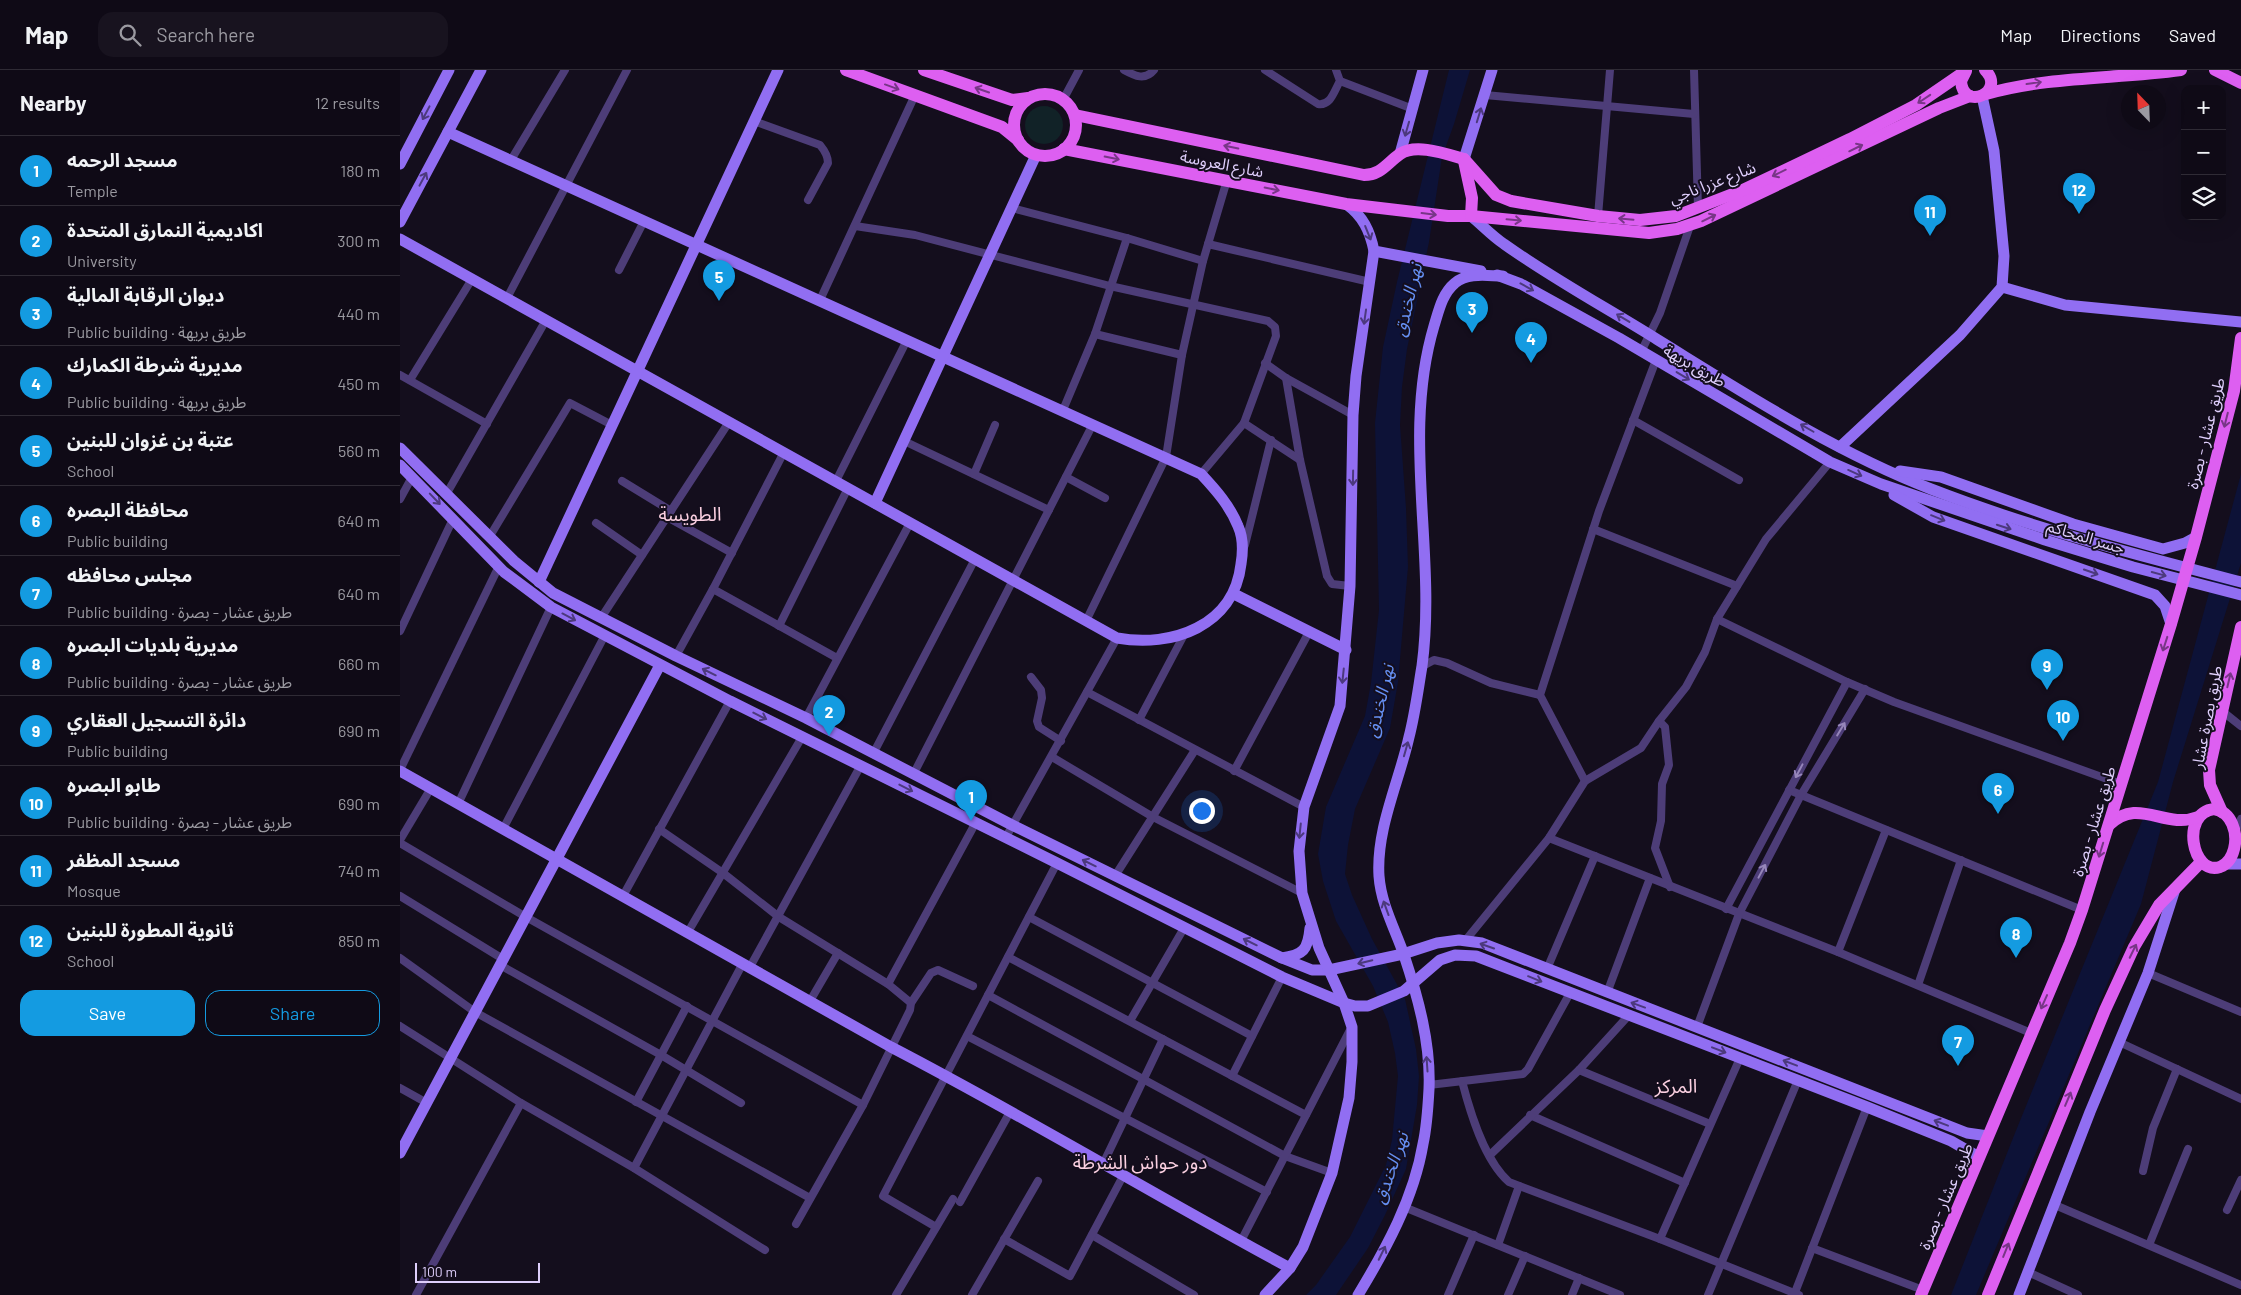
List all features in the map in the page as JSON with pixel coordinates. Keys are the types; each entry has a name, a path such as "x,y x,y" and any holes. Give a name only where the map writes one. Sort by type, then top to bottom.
{"main road":[{"path":"400,164 449,70"},
{"path":"400,222 481,70"},
{"path":"539,582 778,70"},
{"path":"846,70 1002,127 1036,155 1055,154 1064,149 1075,134 1074,115 1063,100 1049,94 1012,100 924,70"},
{"path":"1400,154 1423,70"},
{"path":"1470,216 1472,198 1464,159 1492,70"},
{"path":"1979,95 1989,90 1991,80 1985,70"},
{"name":"شارع عزرا ناجي","path":"1374,207 1448,216 1470,216 1649,232 1690,226 1939,108 1979,95 2017,85 2056,80 2181,70"},
{"path":"2215,70 2241,83"},
{"path":"2236,70 2241,83"},
{"path":"1840,447 1960,335 2002,287 2004,256 1994,151 1979,95 1961,86 1962,76 1966,71"},
{"name":"شارع عزرا ناجي","path":"1464,159 1492,192 1501,198 1598,216 1649,220 1676,216 1743,190 1850,139 1916,105 1966,71"},
{"path":"1018,140 1014,130 1014,120 1021,104 1028,98"},
{"name":"شارع العروسة","path":"1074,115 1364,175 1373,175 1381,171 1400,154"},
{"path":"400,239 1117,638 1158,641 1186,633 1213,617 1234,594 1240,575 1243,554 1239,528 1217,490 1201,474 1064,410 448,132"},
{"name":"شارع العروسة","path":"1064,149 1346,204 1374,207"},
{"path":"1400,154 1416,149 1449,154 1464,159"},
{"path":"875,504 1036,155"},
{"path":"1265,1295 1290,1268 1303,1247 1332,1173 1349,1098 1352,1062 1352,1027 1344,1003 1319,948 1302,893 1299,851 1304,808 1340,706 1346,650 1350,586 1353,415 1356,376 1374,251 1367,229 1356,212 1346,204"},
{"name":"طريق بريهة","path":"1470,216 1502,243 1726,382 1840,447 1929,489"},
{"name":"طريق بريهة","path":"1374,251 1503,276 1521,284 1656,360 1830,462 1924,500"},
{"path":"1358,1295 1374,1268 1404,1206 1423,1145 1429,1085 1424,1029 1409,987 1403,954 1383,902 1379,860 1387,817 1409,737 1422,667 1424,563 1419,417 1420,392 1429,343 1441,303 1454,284 1462,278 1473,275 1503,276"},
{"path":"2002,287 2065,305 2241,322"},
{"name":"طريق عشار - بصرة","path":"1922,1292 2070,943 2082,910 2171,624 2196,536 2234,391 2241,338"},
{"path":"400,448 514,562 554,593 676,656 806,718 1012,825 1282,958 1312,970 1329,970 1403,954 1436,943 1465,941 1482,943 1967,1133 1988,1136"},
{"path":"400,465 501,569 551,607 802,737 976,822 1282,977 1344,1003 1355,1006 1368,1006 1409,987 1440,960 1455,955 1466,954 1476,956 1867,1107 1951,1141 1979,1157"},
{"path":"1886,469 1941,477 2073,524 2163,549 2185,543 2196,536"},
{"path":"1881,484 1892,494 1934,517 2155,595 2165,606 2171,624"},
{"name":"جسر المحاكم","path":"1929,489 2146,558 2241,582"},
{"name":"جسر المحاكم","path":"1924,500 2133,567 2241,595"},
{"path":"501,569 514,562"},
{"path":"1234,594 1346,650"},
{"name":"طريق بصرة عشار","path":"2222,812 2210,785 2209,770 2241,629"},
{"path":"400,1153 660,665"},
{"path":"725,698 729,681"},
{"path":"400,771 891,1047 1290,1268"},
{"path":"2109,825 2129,813 2145,813 2170,820 2187,820 2198,817 2209,810 2222,812 2229,817 2237,840 2233,852 2225,864"},
{"path":"2198,817 2194,826 2194,840 2196,853 2202,862 2213,868 2225,864 2241,864"},
{"path":"1988,1295 2113,992 2150,918 2176,886 2202,862"},
{"path":"2019,1295 2090,1112 2148,973 2176,886"},
{"path":"1282,958 1301,953 1308,945 1311,921"},
{"path":"1567,992 1570,978"},
{"path":"1692,1040 1697,1027"}],"street":[{"path":"511,160 564,70"},
{"path":"507,298 628,70"},
{"path":"1063,100 1079,70"},
{"path":"1124,70 1136,77 1144,77 1154,70"},
{"path":"1265,70 1318,104 1324,105 1328,102 1340,81"},
{"path":"1336,70 1340,81 1413,109"},
{"path":"1598,216 1610,70"},
{"path":"1694,70 1698,208"},
{"path":"820,300 915,95"},
{"path":"1485,95 1694,114"},
{"path":"754,121 820,145 825,151 828,163 808,200"},
{"path":"1086,621 1166,457 1182,355 1203,262 1226,180"},
{"path":"1012,208 1127,238 1203,262"},
{"path":"619,270 644,221"},
{"path":"855,226 915,235 1110,286 1268,321 1275,327 1276,336 1244,423 1201,474"},
{"path":"1641,352 1660,314 1690,226"},
{"path":"1064,410 1095,334 1127,238"},
{"path":"1208,244 1370,282"},
{"path":"410,380 472,279"},
{"path":"447,493 546,320"},
{"path":"1095,334 1182,355"},
{"path":"836,482 907,340"},
{"path":"1584,781 1540,694 1593,529 1656,360"},
{"path":"1265,364 1286,378 1353,415"},
{"path":"400,375 487,424"},
{"path":"1286,378 1300,460 1328,579 1332,584 1350,586"},
{"path":"490,536 570,403 612,425"},
{"path":"1633,420 1739,480"},
{"path":"601,618 729,422"},
{"path":"1244,423 1300,460"},
{"path":"913,774 1093,424"},
{"path":"974,474 995,425"},
{"path":"1243,554 1271,440"},
{"path":"904,441 1049,510"},
{"path":"676,656 784,452"},
{"path":"1465,941 1549,838 1584,781 1641,748 1659,721 1686,687 1705,652 1717,619 1766,539 1830,462"},
{"path":"400,499 412,476"},
{"path":"1066,476 1105,498"},
{"path":"622,481 669,514 732,553"},
{"path":"779,626 848,488"},
{"path":"400,631 453,518"},
{"path":"596,523 642,555"},
{"path":"806,718 910,523"},
{"path":"1593,529 1737,586"},
{"path":"873,754 975,559"},
{"path":"400,771 501,569"},
{"path":"713,589 837,658"},
{"path":"458,804 551,607"},
{"path":"1717,619 1847,682 1894,702 2121,784"},
{"path":"1234,771 1309,632"},
{"path":"1139,720 1186,633"},
{"path":"503,829 605,635"},
{"path":"1006,837 1117,638"},
{"path":"1422,667 1434,660 1447,663 1491,683 1540,694"},
{"path":"1031,677 1041,690 1042,698 1036,721 1039,727 1060,740"},
{"path":"1726,909 1847,682"},
{"path":"1697,1027 1739,914 1801,795 1865,689"},
{"path":"1087,692 1304,808"},
{"path":"622,896 659,829 725,698"},
{"path":"2222,711 2241,726"},
{"path":"1659,721 1665,727 1669,765 1662,784 1661,821 1656,848 1670,887"},
{"path":"688,932 802,737"},
{"path":"1115,876 1195,750"},
{"path":"1052,757 1153,817 1302,893"},
{"path":"634,1168 713,1021 778,916 861,765"},
{"path":"431,788 400,842 526,917 863,1105"},
{"path":"1789,790 2082,910"},
{"path":"2237,840 2241,819"},
{"path":"888,984 976,822"},
{"path":"659,829 723,873 778,916 888,984 911,1003"},
{"path":"1838,952 1886,830"},
{"path":"1549,838 1838,952 2031,1033"},
{"path":"1547,969 1595,856"},
{"path":"1918,986 1961,860"},
{"path":"936,1227 884,1196 1057,863"},
{"path":"1607,993 1650,878"},
{"path":"400,896 502,962 661,1054 741,1103"},
{"path":"1029,917 1252,1036"},
{"path":"1130,1022 1184,928"},
{"path":"810,1001 838,953"},
{"path":"1008,957 1306,1115"},
{"path":"400,958 475,1012 810,1198"},
{"path":"796,1224 863,1105 910,1010 911,1003 933,970 938,970 974,986"},
{"path":"2148,973 2241,1012"},
{"path":"1232,1076 1282,977"},
{"path":"1429,1085 1523,1074 1528,1069 1567,992"},
{"path":"988,995 1285,1156 1332,1173"},
{"path":"636,1102 687,1006"},
{"path":"1490,1155 1579,1070 1630,1015"},
{"path":"400,1026 521,1103 634,1168 766,1250"},
{"path":"1241,1242 1352,1027"},
{"path":"967,1036 1267,1192"},
{"path":"1103,1164 1163,1039"},
{"path":"2119,1042 2241,1099"},
{"path":"1660,1239 1740,1058"},
{"path":"2143,1172 2153,1128 2177,1069"},
{"path":"1579,1070 1710,1124"},
{"path":"1708,1295 1798,1080"},
{"path":"1462,1081 1471,1118 1490,1155 1509,1182 1660,1239 1796,1294 1867,1107"},
{"path":"400,1088 427,1103"},
{"path":"416,1295 521,1103"},
{"path":"896,1295 936,1227 956,1201 1010,1112"},
{"path":"1530,1115 1685,1182"},
{"path":"2149,1245 2188,1149"},
{"path":"1004,1239 1070,1276 1123,1176"},
{"path":"2227,1210 2241,1180"},
{"path":"973,1295 1038,1182"},
{"path":"1498,1245 1519,1186"},
{"path":"2055,1205 2241,1285"},
{"path":"1404,1206 1620,1295"},
{"path":"1092,1235 1194,1295"},
{"path":"1448,1295 1474,1235"},
{"path":"1812,1248 1922,1292"},
{"path":"1508,1295 1525,1256"},
{"path":"2028,1272 2078,1295"},
{"path":"1572,1295 1579,1278"}],"shaded area":[{"path":"1044,106 1057,112 1063,125 1057,138 1044,144 1031,138 1025,125 1031,112"}],"water":[{"name":"نهر الخندق","path":"1449,70 1470,70 1442,157 1429,242 1407,349 1402,387 1400,425 1408,567 1398,682 1390,728 1355,809 1345,874 1352,895 1372,939 1405,999 1416,1049 1419,1076 1417,1105 1406,1169 1368,1248 1336,1295 1306,1295 1316,1285 1350,1237 1386,1165 1392,1140 1398,1076 1388,1022 1373,986 1336,921 1323,881 1318,854 1326,807 1365,716 1371,683 1379,610 1375,423 1383,347"},
{"path":"2241,474 2241,563 2173,782 2141,904 1976,1295 1951,1295 2158,782"}],"place":[{"name":"ثانوية المطورة للبنين","path":"2079,214"},
{"name":"مسجد المظفر","path":"1930,236"},
{"name":"عتبة بن غزوان للبنين","path":"719,301"},
{"name":"ديوان الرقابة المالية","path":"1472,333"},
{"name":"مديرية شرطة الكمارك","path":"1531,363"},
{"name":"دائرة التسجيل العقاري","path":"2047,690"},
{"name":"اكاديمية النمارق المتحدة","path":"829,736"},
{"name":"طابو البصره","path":"2063,741"},
{"name":"محافظة البصره","path":"1998,814"},
{"name":"مسجد الرحمه","path":"971,821"},
{"name":"مديرية بلديات البصره","path":"2016,958"},
{"name":"مجلس محافظه","path":"1958,1066"}],"district":[{"name":"الطويسة","path":"690,513"},
{"name":"المركز","path":"1676,1085"},
{"name":"دور حواش الشرطة","path":"1140,1161"}]}
